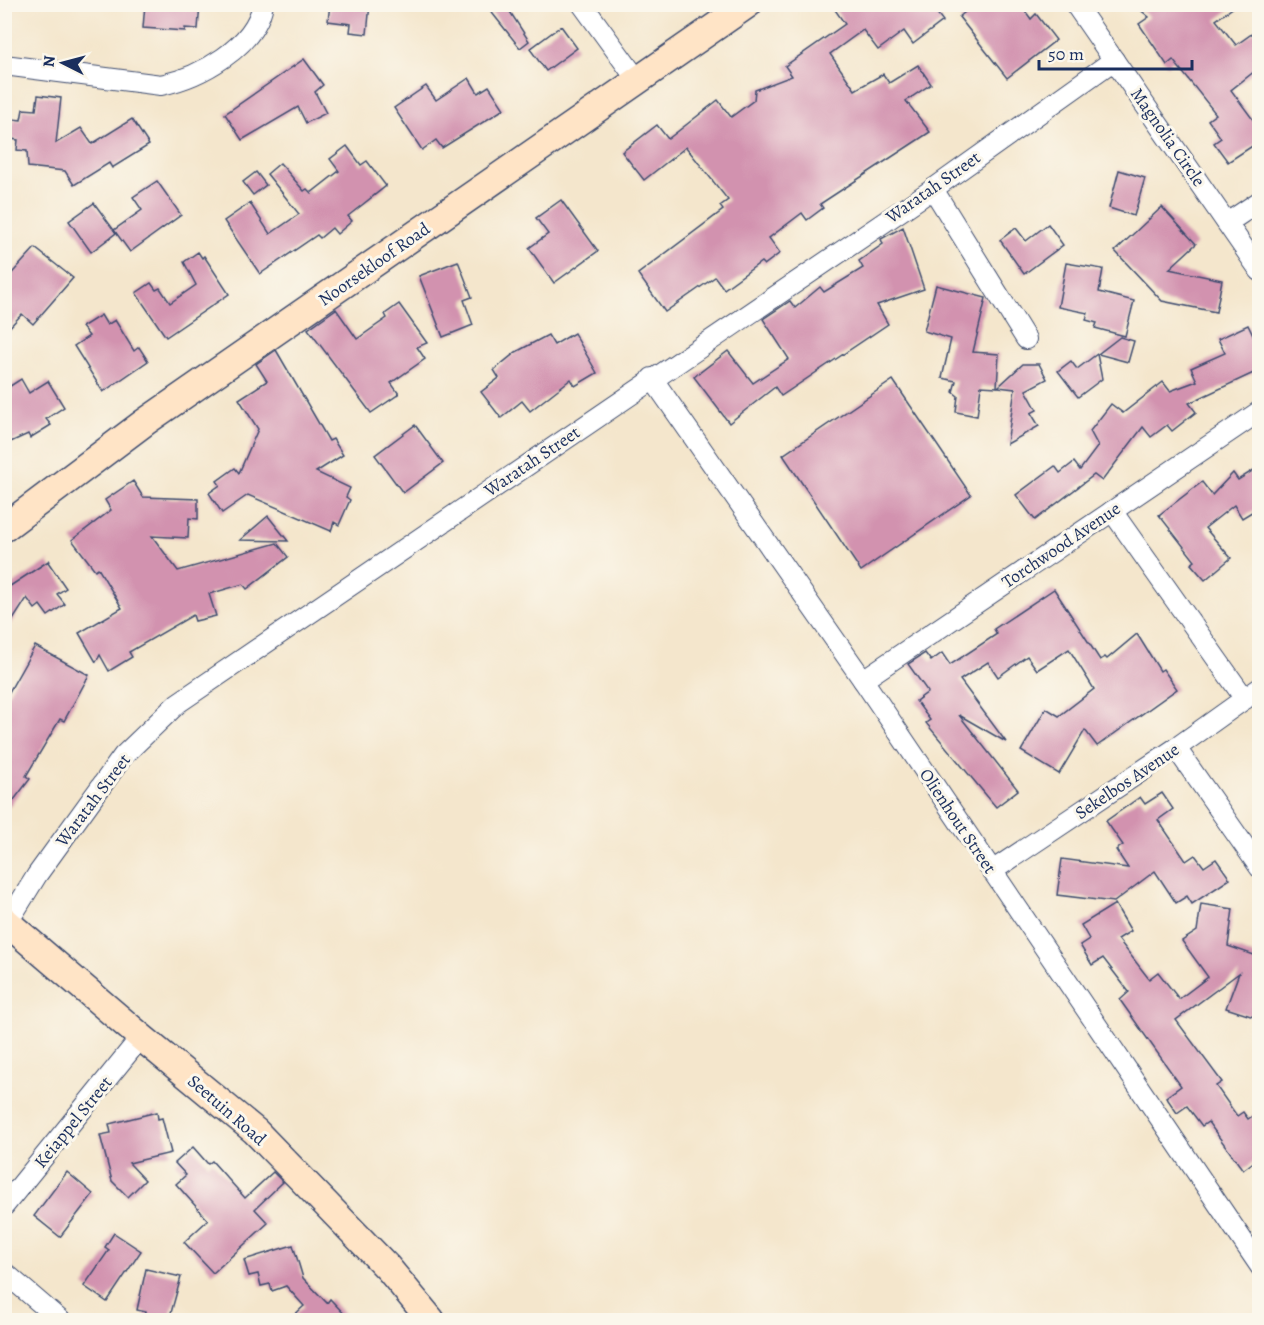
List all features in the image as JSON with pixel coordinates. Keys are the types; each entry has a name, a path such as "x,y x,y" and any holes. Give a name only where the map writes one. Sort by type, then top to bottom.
{"street":[{"path":"4,65 161,85 180,81 198,73 244,40 255,27 263,4"},
{"path":"582,4 638,81"},
{"name":"Noorsekloof Road","path":"4,528 145,422 748,4"},
{"name":"Magnolia Circle","path":"1075,4 1260,271"},
{"name":"Waratah Street","path":"6,921 123,756 178,703 651,378 933,189 1114,60"},
{"path":"933,189 1026,339"},
{"path":"1227,222 1260,201"},
{"name":"Olienhout Street","path":"651,378 863,680 1260,1266"},
{"name":"Torchwood Avenue","path":"863,680 1260,411"},
{"path":"1112,511 1252,693"},
{"name":"Sekelbos Avenue","path":"992,871 1176,748 1252,693"},
{"path":"1176,748 1260,868"},
{"name":"Seetuin Road","path":"6,921 255,1131 388,1268 431,1320"},
{"name":"Keiappel Street","path":"4,1206 141,1037"},
{"path":"4,1272 60,1320"}],"building":[{"path":"145,4 200,4 198,29 185,28 185,31 143,28"},
{"path":"330,4 370,4 367,34 350,32 351,24 328,21"},
{"path":"485,4 505,4 529,41 520,48"},
{"path":"831,4 930,4 943,21 913,44 904,31 878,50 863,30 830,54 855,90 883,74 889,83 918,65 931,84 906,101 930,132 820,204 823,208 807,220 802,213 769,238 780,253 764,265 761,262 724,289 715,277 665,312 638,274 723,210 720,206 728,200 686,147 644,180 622,152 657,125 668,139 718,100 731,117 754,100 755,90 792,76 785,66 845,24"},
{"path":"975,4 1020,4 1031,19 1036,14 1056,40 1007,78 959,17"},
{"path":"1133,4 1238,4 1216,20 1236,45 1260,28 1260,67 1231,90 1260,129 1260,141 1228,162 1214,143 1221,138 1208,120 1216,114 1173,60 1167,65 1139,24 1149,17"},
{"path":"561,26 577,48 546,71 530,49"},
{"path":"304,59 323,85 315,92 326,113 306,123 298,107 242,140 225,114"},
{"path":"469,78 478,93 489,86 504,109 442,148 436,140 422,150 394,108 426,86 436,100"},
{"path":"38,95 61,98 56,143 81,128 92,144 132,119 149,145 112,168 109,163 74,185 65,171 28,167 27,151 17,150 18,140 11,139 13,119 21,120 23,109 36,110"},
{"path":"347,146 361,165 367,161 386,186 348,216 352,221 337,234 332,228 320,238 317,235 260,274 224,221 250,203 270,234 299,214 267,174 280,163 304,191 307,189 311,193 339,171 330,159"},
{"path":"1119,170 1145,178 1134,216 1109,208"},
{"path":"256,172 266,185 253,195 243,182"},
{"path":"157,181 181,215 130,252 114,230 142,210 133,197"},
{"path":"561,200 598,251 554,283 529,248 548,234 536,218"},
{"path":"94,203 116,233 91,252 69,221"},
{"path":"1162,207 1196,244 1169,269 1222,280 1216,312 1162,301 1115,251"},
{"path":"1048,224 1063,245 1024,274 1000,240 1016,228 1026,241"},
{"path":"903,227 924,289 877,305 888,324 781,396 775,387 729,423 694,377 728,351 753,383 789,359 763,319 790,301 795,308 820,287 824,292 863,268 859,261 883,244 881,239"},
{"path":"35,248 73,278 33,324 22,314 4,333 4,282"},
{"path":"198,252 202,258 204,256 229,294 166,337 136,293 151,283 156,290 160,288 170,303 196,285 184,262"},
{"path":"458,261 472,297 464,300 473,325 443,337 419,276"},
{"path":"1066,263 1103,269 1099,292 1134,301 1125,336 1095,328 1097,323 1086,320 1088,313 1058,307"},
{"path":"936,285 986,298 973,352 999,354 997,387 981,386 977,416 956,412 958,396 953,392 956,381 942,378 951,339 924,331"},
{"path":"399,304 427,343 417,347 425,359 391,383 399,394 371,413 308,329 336,309 357,339 387,318 385,314"},
{"path":"101,315 107,325 115,320 134,351 139,347 148,361 103,392 74,346 89,336 82,327"},
{"path":"1248,325 1260,350 1260,370 1189,403 1196,412 1172,431 1167,425 1151,437 1143,427 1102,481 1094,475 1035,520 1016,495 1055,466 1060,473 1074,462 1080,470 1098,446 1090,431 1111,404 1123,413 1163,382 1170,391 1197,381 1191,368 1225,353 1218,339"},
{"path":"574,333 597,373 575,386 571,379 530,411 522,401 501,418 481,392 499,378 494,370 516,352 548,335 554,345"},
{"path":"1120,337 1134,341 1128,362 1098,354"},
{"path":"276,350 329,441 333,439 343,455 316,472 350,488 346,497 350,500 339,525 334,522 331,531 248,495 222,513 209,493 220,485 217,481 235,468 239,473 258,429 239,399 267,381 256,364"},
{"path":"1097,354 1102,379 1078,397 1058,371 1071,361 1077,369"},
{"path":"1023,364 1039,364 1047,379 1026,390 1037,410 1031,413 1039,426 1007,444 1015,389 998,387"},
{"path":"21,379 29,393 48,381 64,407 46,419 51,425 30,438 28,434 4,445 4,390"},
{"path":"893,380 971,495 861,571 783,455"},
{"path":"415,425 443,463 403,493 375,455"},
{"path":"1260,466 1260,507 1242,518 1234,505 1205,528 1231,558 1205,580 1191,564 1195,561 1159,515 1202,482 1212,495 1233,473 1238,480"},
{"path":"133,481 143,497 198,499 198,519 189,518 188,538 152,536 178,571 277,543 288,557 247,589 243,584 209,594 216,616 195,621 193,615 129,652 132,657 109,671 100,655 96,662 79,633 122,608 98,568 95,570 72,540 111,510 105,500"},
{"path":"268,516 288,541 240,540"},
{"path":"50,560 48,562 66,588 57,594 65,604 48,616 40,605 35,609 27,598 4,634 4,590"},
{"path":"1054,589 1100,660 1105,657 1107,659 1137,634 1160,671 1163,669 1177,689 1097,746 1085,730 1059,774 1021,751 1046,708 1059,716 1094,689 1069,649 1037,670 1027,656 998,677 988,662 960,680 1006,742 959,715 1018,790 996,807 926,723 930,720 916,701 928,692 908,664 925,653 931,661 942,653 950,665 997,634 994,629"},
{"path":"35,646 89,675 64,721 60,719 26,776 30,779 4,813 4,701"},
{"path":"1162,793 1173,809 1158,820 1186,861 1195,855 1204,867 1216,859 1230,879 1192,904 1187,896 1176,903 1155,871 1114,902 1057,895 1062,859 1128,868 1116,850 1123,845 1106,821 1140,797 1145,804"},
{"path":"1115,904 1131,931 1118,939 1149,979 1158,972 1179,999 1208,977 1182,941 1197,931 1201,904 1233,909 1228,946 1260,957 1260,1019 1226,1008 1239,973 1176,1020 1222,1082 1216,1086 1237,1116 1243,1112 1248,1119 1260,1111 1260,1157 1243,1170 1208,1122 1202,1126 1187,1106 1177,1113 1166,1097 1181,1086 1120,1000 1129,992 1103,958 1092,965 1080,945 1089,939 1081,925"},
{"path":"157,1112 158,1119 162,1118 171,1153 129,1163 145,1180 128,1197 112,1181 100,1135 111,1133 109,1124"},
{"path":"193,1147 208,1164 212,1161 245,1198 273,1172 283,1182 255,1209 268,1223 213,1273 184,1242 208,1220 176,1184 186,1175 175,1163"},
{"path":"67,1172 93,1194 60,1237 34,1216"},
{"path":"114,1233 141,1251 107,1302 84,1286 109,1250 105,1247"},
{"path":"293,1245 303,1278 327,1303 330,1299 350,1320 289,1320 304,1306 286,1286 272,1291 270,1284 261,1286 258,1274 249,1276 244,1260"},
{"path":"146,1269 181,1277 169,1320 144,1320 146,1312 137,1310"}]}
